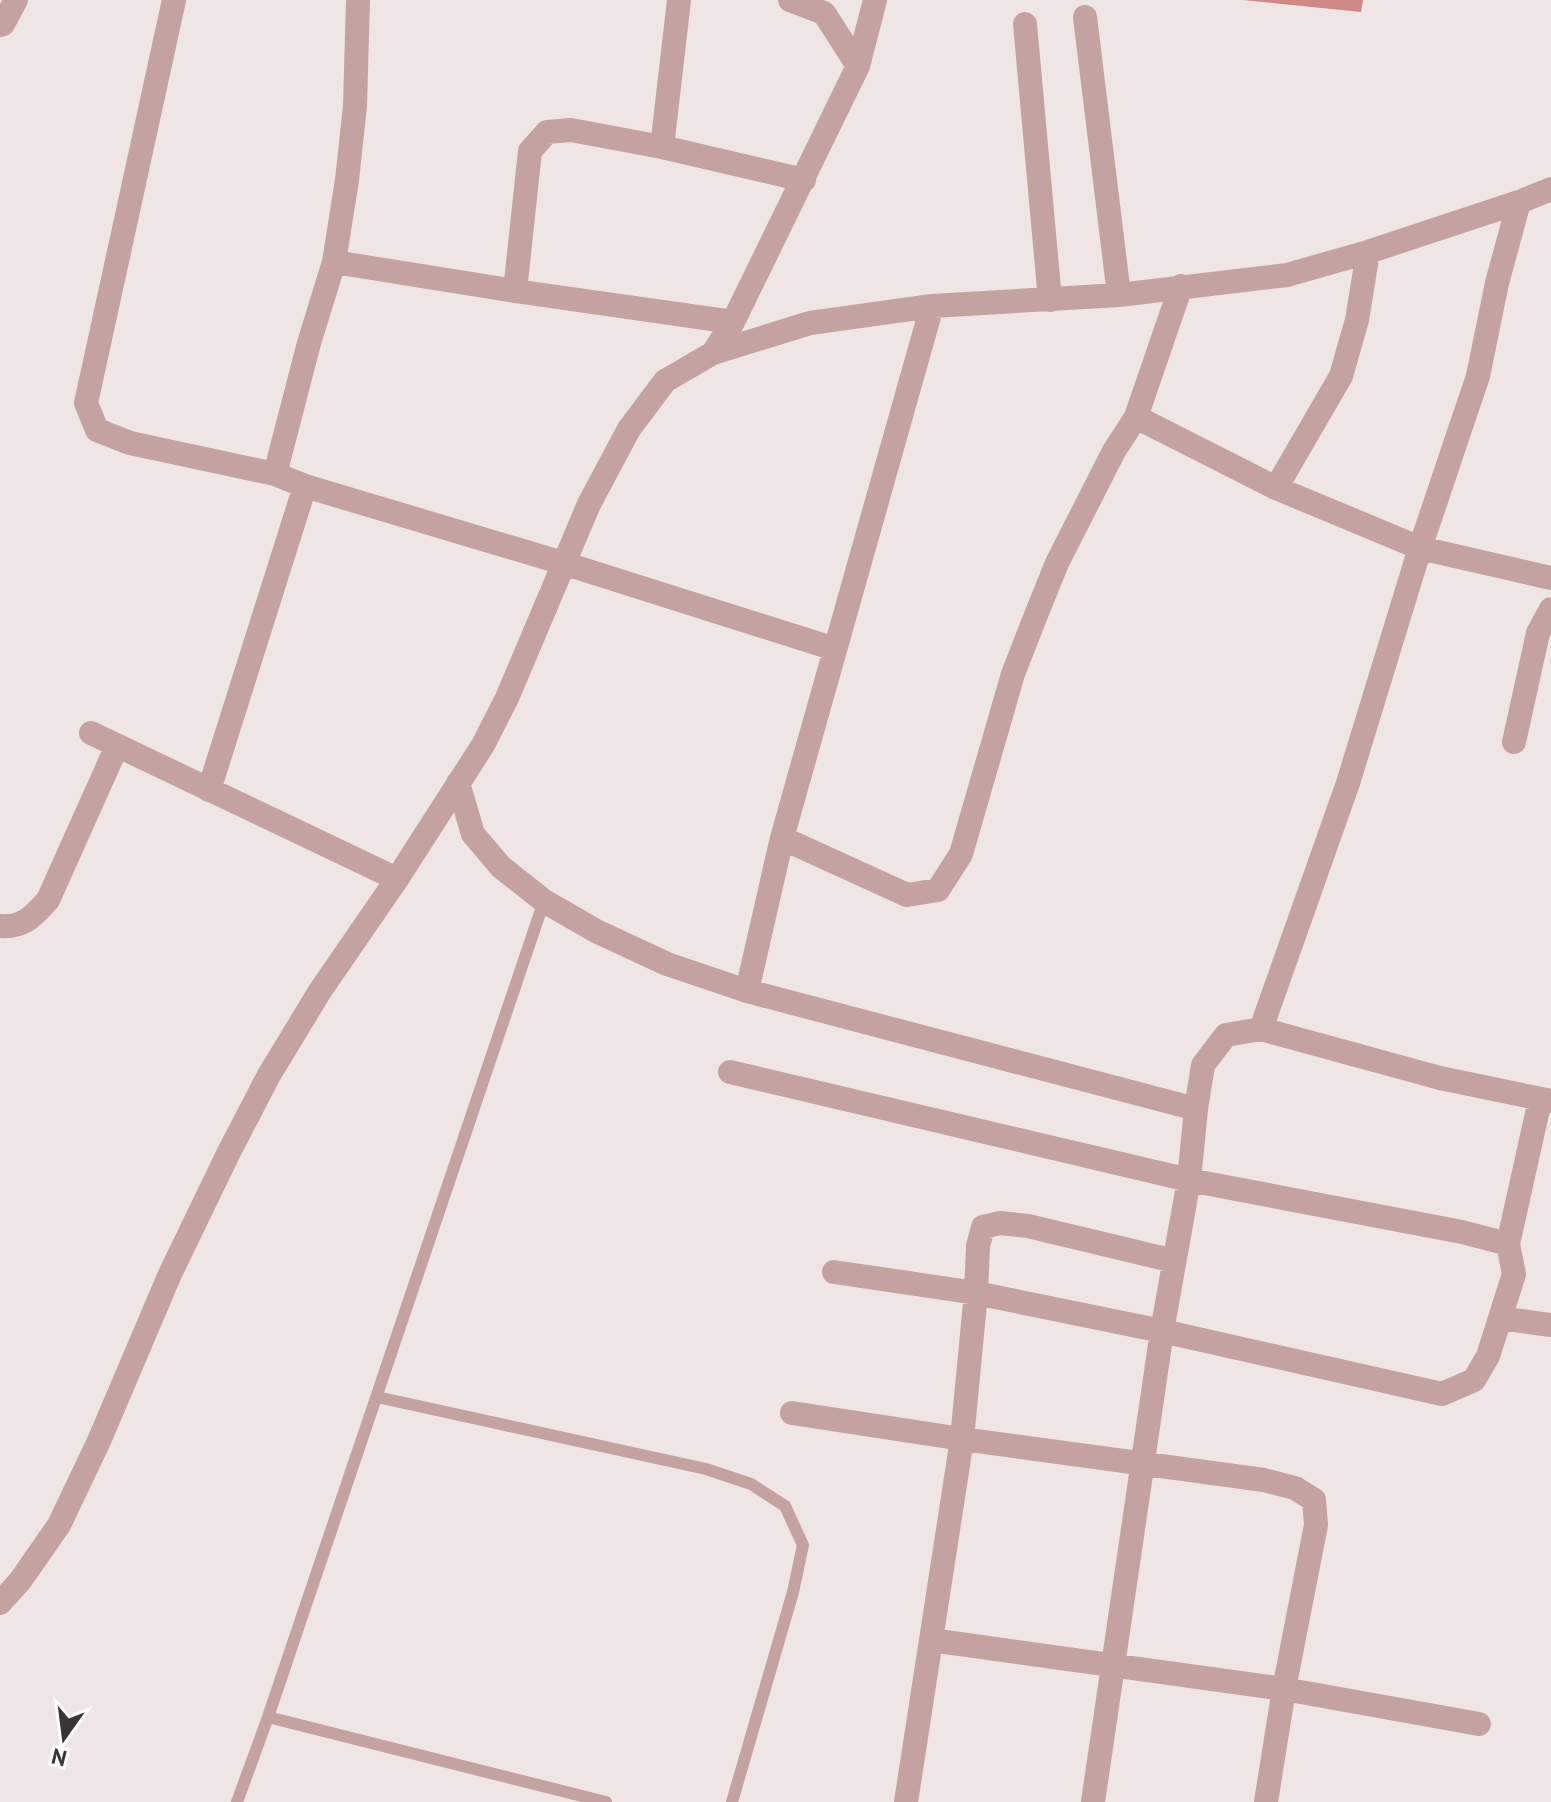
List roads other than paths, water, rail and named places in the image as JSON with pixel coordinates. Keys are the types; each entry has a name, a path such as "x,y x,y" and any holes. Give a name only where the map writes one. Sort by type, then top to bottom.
{"street":[{"path":"0,25 16,0"},
{"path":"174,0 86,403 97,430 130,443 275,474 305,486 835,649"},
{"path":"275,474 334,262 355,106 358,0"},
{"path":"662,147 679,0"},
{"path":"790,0 824,13 858,66"},
{"path":"713,353 733,322 858,66 875,0"},
{"path":"1085,17 1119,295"},
{"path":"1025,24 1050,300"},
{"path":"515,291 530,151 547,132 571,130 662,147 804,180"},
{"path":"0,1603 10,1577 59,1525 99,1441 170,1274 269,1075 320,991 483,745 507,698 589,504 629,429 665,381 713,353 810,323 932,306 1119,295 1287,275 1368,252 1551,189"},
{"path":"1261,1029 1348,783 1420,548 1478,376 1497,283 1519,202"},
{"path":"1276,488 1341,376 1357,320 1368,252"},
{"path":"334,262 733,322"},
{"path":"782,838 907,895 938,890 961,854 1013,674 1057,563 1114,451 1136,417 1181,286"},
{"path":"747,991 782,838 932,306"},
{"path":"1136,417 1276,488 1420,548 1551,578"},
{"path":"209,790 305,486"},
{"path":"1514,742 1538,633 1551,609"},
{"path":"91,733 397,879"},
{"path":"0,926 12,927 31,918 48,900 117,746"},
{"path":"458,783 473,834 501,867 544,901 596,931 667,964 747,991 1196,1109"},
{"path":"834,1272 976,1293 1162,1331 1442,1394 1474,1380 1488,1356 1514,1274 1508,1244 1546,1100 1440,1078 1261,1029 1226,1035 1203,1065 1189,1180 1162,1331 1093,1802"},
{"path":"730,1072 1189,1180 1462,1232 1508,1244"},
{"path":"906,1802 962,1439 978,1246 983,1227 1000,1223 1028,1226 1174,1261"},
{"path":"1500,1318 1551,1325"},
{"path":"792,1413 1264,1480 1295,1488 1314,1500 1316,1525 1266,1802"},
{"path":"931,1640 1284,1689 1479,1724"}],"lane":[{"path":"237,1802 544,901"},
{"path":"377,1397 706,1469 751,1484 785,1506 803,1545 793,1592 732,1802"},
{"path":"268,1717 606,1802"}]}
